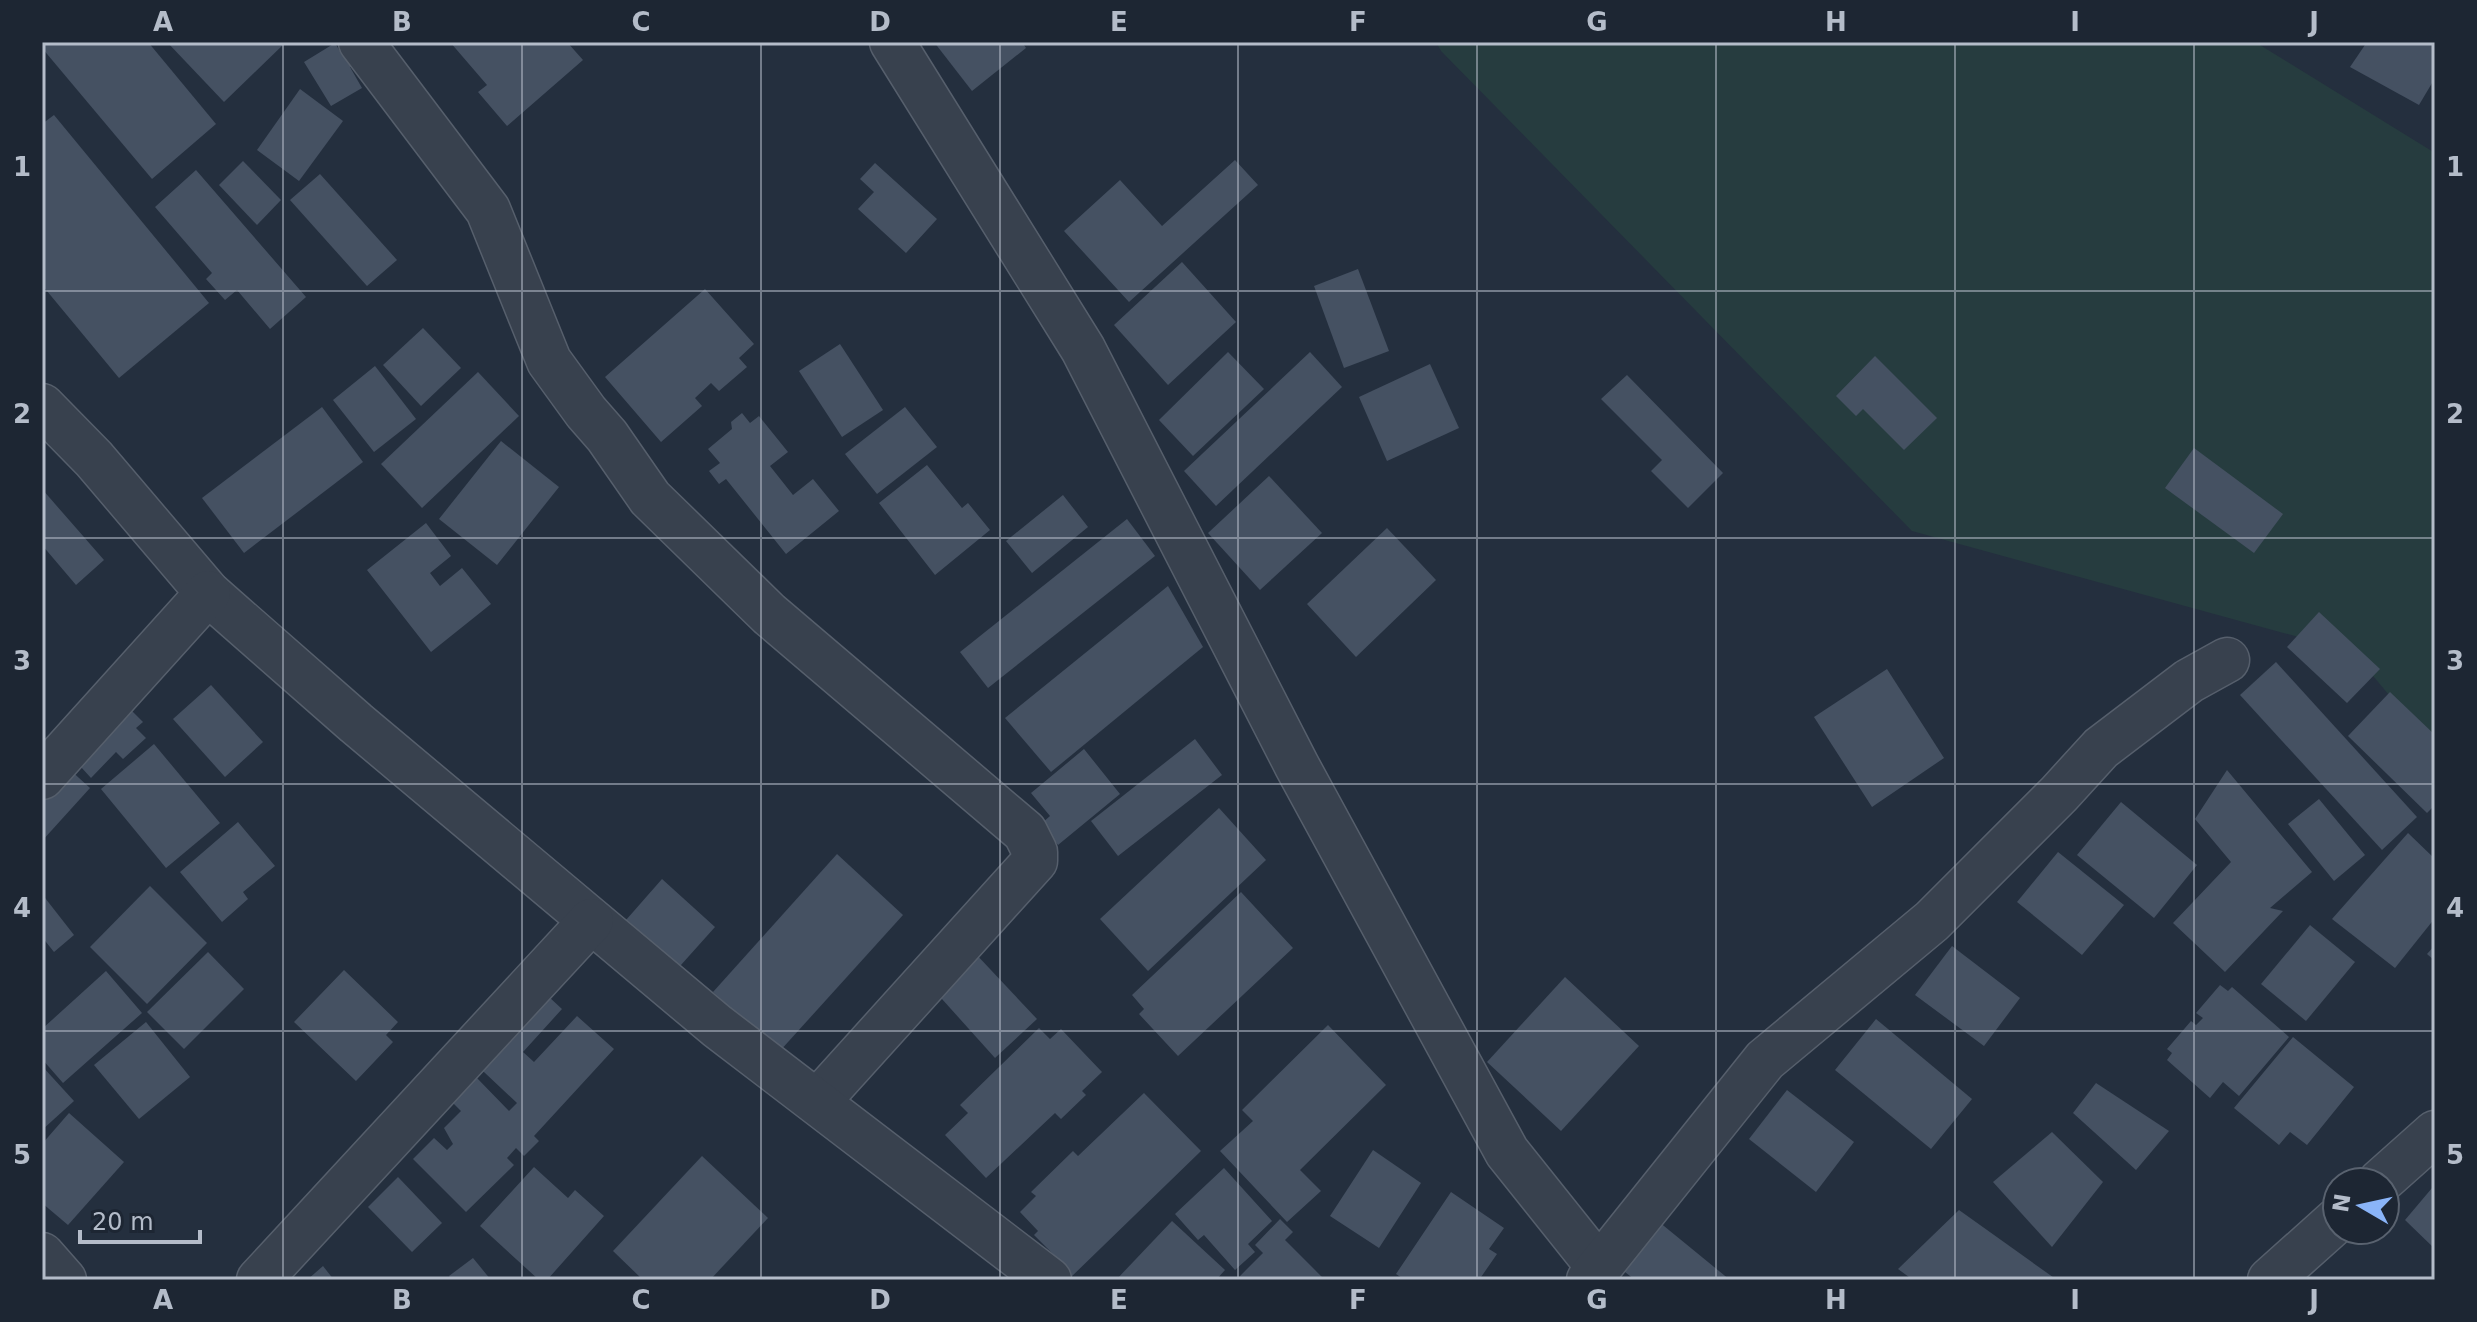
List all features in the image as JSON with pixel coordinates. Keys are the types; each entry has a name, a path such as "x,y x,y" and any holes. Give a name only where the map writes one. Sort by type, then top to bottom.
{"street":[{"path":"361,42 488,210 549,361 650,498 769,614 1025,832 1035,852 1035,861 818,1101"},
{"path":"892,42 1083,349 1297,766 1507,1152 1594,1273 1726,1106 1772,1053 1932,921 2101,748 2189,681 2227,660"},
{"path":"42,406 94,459 208,593 473,823 717,1026 1049,1280"},
{"path":"42,777 208,593"},
{"path":"259,1280 591,921"},
{"path":"2398,1166 2435,1133"},
{"path":"2270,1280 2321,1234"},
{"path":"42,1255 64,1280"}],"green space":[{"path":"1436,42 2255,42 2435,153 2435,750 2353,652 1912,531 1441,51"}],"building":[{"path":"42,42 148,42 216,124 152,179 42,48"},
{"path":"167,42 286,42 224,102"},
{"path":"450,42 567,42 583,60 507,126 478,92 487,85"},
{"path":"934,42 1022,42 1026,48 972,91"},
{"path":"2367,42 2429,42 2435,46 2435,78 2419,105 2350,67"},
{"path":"335,43 341,53 351,47 361,65 350,67 362,88 331,106 304,62"},
{"path":"300,89 343,121 299,181 257,150"},
{"path":"54,115 209,303 119,378 42,285 42,124"},
{"path":"1235,160 1258,185 1129,302 1064,231 1120,180 1162,226"},
{"path":"243,161 281,200 257,225 219,185"},
{"path":"875,163 937,219 906,253 858,209 874,192 860,179"},
{"path":"196,170 306,297 270,329 237,290 225,300 206,279 212,273 155,207"},
{"path":"320,174 397,260 367,286 290,200"},
{"path":"1182,262 1236,322 1168,385 1114,325"},
{"path":"1358,269 1389,351 1344,368 1314,286"},
{"path":"705,289 754,344 739,358 747,367 719,391 711,383 695,398 702,406 661,442 605,377"},
{"path":"423,328 461,368 421,406 383,365"},
{"path":"840,344 883,410 842,437 799,371"},
{"path":"1228,352 1264,389 1193,456 1159,420"},
{"path":"1310,352 1342,387 1216,506 1184,471"},
{"path":"1875,356 1937,418 1904,450 1863,409 1856,416 1836,396"},
{"path":"1430,364 1459,428 1387,461 1359,397"},
{"path":"375,366 416,419 374,452 333,400"},
{"path":"478,372 519,416 422,508 381,464"},
{"path":"1627,375 1723,473 1688,508 1651,471 1662,460 1601,399"},
{"path":"322,407 363,462 244,553 202,498"},
{"path":"905,407 937,447 877,494 845,454"},
{"path":"742,413 750,423 759,416 788,452 770,466 793,495 813,479 839,511 786,554 726,479 719,484 709,471 720,463 708,449 732,429 731,422"},
{"path":"501,441 559,487 497,565 439,519"},
{"path":"2194,448 2283,514 2254,553 2165,488"},
{"path":"927,465 962,508 968,503 990,530 935,575 879,503"},
{"path":"1269,476 1322,533 1260,590 1208,533"},
{"path":"42,489 104,560 76,585 42,545"},
{"path":"1063,495 1088,527 1032,573 1006,541"},
{"path":"1127,519 1155,556 988,688 960,652"},
{"path":"426,523 451,556 430,573 440,586 462,568 491,604 431,652 367,570"},
{"path":"1387,528 1436,580 1356,657 1307,604"},
{"path":"1168,586 1203,647 1051,772 1005,718"},
{"path":"2319,612 2380,669 2347,703 2287,647"},
{"path":"2276,662 2417,817 2382,850 2240,695"},
{"path":"1887,669 1944,758 1872,807 1814,717"},
{"path":"211,685 263,742 225,777 173,719"},
{"path":"2390,692 2435,735 2435,805 2427,813 2348,736"},
{"path":"125,704 143,722 136,728 146,738 123,759 116,752 91,778 71,756"},
{"path":"1195,739 1222,775 1118,856 1091,821"},
{"path":"154,744 220,823 166,868 101,789"},
{"path":"1084,749 1120,794 1058,845 1041,824 1050,816 1031,793"},
{"path":"67,767 90,788 42,841 42,795"},
{"path":"2227,770 2312,872 2270,908 2283,911 2225,972 2173,923 2231,862 2195,819"},
{"path":"2319,799 2365,855 2334,881 2288,824"},
{"path":"2121,802 2197,865 2154,918 2077,855"},
{"path":"1219,808 1266,860 1148,971 1100,919"},
{"path":"238,822 275,866 243,892 248,899 222,922 180,872"},
{"path":"2408,833 2435,859 2435,918 2395,968 2332,919"},
{"path":"2058,852 2124,905 2082,955 2017,902"},
{"path":"837,854 903,915 779,1052 713,992"},
{"path":"662,879 715,927 672,975 619,928"},
{"path":"150,886 207,943 147,1004 90,947"},
{"path":"1241,892 1293,948 1178,1056 1139,1014 1144,1009 1132,995"},
{"path":"42,894 74,935 54,952 42,937"},
{"path":"2310,925 2355,962 2306,1021 2261,984"},
{"path":"2435,945 2435,961 2427,954"},
{"path":"1952,946 2020,998 1984,1046 1915,995"},
{"path":"208,952 244,989 184,1049 147,1012"},
{"path":"974,952 1037,1019 995,1058 933,989"},
{"path":"344,970 398,1022 386,1035 393,1042 356,1081 294,1022"},
{"path":"106,971 142,1013 63,1083 42,1059 42,1029"},
{"path":"1565,977 1639,1046 1561,1131 1487,1062"},
{"path":"535,984 562,1009 523,1052 534,1062 577,1016 614,1049 534,1136 539,1141 524,1156 516,1148 507,1158 514,1165 466,1212 413,1159 434,1138 447,1150 453,1144 444,1128 461,1111 451,1101 476,1077 509,1111 517,1103 468,1057"},
{"path":"2220,985 2228,991 2232,987 2289,1037 2239,1096 2223,1082 2210,1098 2167,1060 2172,1053 2167,1049 2191,1021 2196,1025 2203,1018 2196,1013"},
{"path":"1876,1019 1972,1099 1931,1149 1835,1070"},
{"path":"146,1022 190,1077 139,1119 94,1065"},
{"path":"1328,1025 1386,1085 1300,1170 1321,1191 1287,1222 1220,1151 1253,1121 1242,1110"},
{"path":"1039,1028 1050,1039 1061,1029 1102,1072 1082,1091 1086,1095 1061,1119 1055,1113 986,1178 945,1135 968,1113 960,1105"},
{"path":"2293,1037 2354,1087 2307,1145 2290,1132 2279,1145 2234,1108"},
{"path":"42,1066 74,1101 42,1130"},
{"path":"2096,1083 2169,1131 2136,1170 2073,1113"},
{"path":"1787,1090 1854,1142 1816,1192 1749,1139"},
{"path":"1144,1093 1201,1151 1068,1280 1057,1258 1034,1235 1038,1231 1020,1212 1036,1196 1031,1192 1073,1151 1078,1156"},
{"path":"69,1113 124,1162 68,1225 42,1203 42,1144"},
{"path":"2052,1132 2103,1182 2052,1247 1993,1182"},
{"path":"1373,1150 1421,1183 1379,1248 1330,1216"},
{"path":"702,1156 768,1218 710,1280 643,1280 613,1251"},
{"path":"534,1167 568,1198 575,1190 604,1216 547,1280 539,1280 480,1226"},
{"path":"1224,1168 1272,1221 1248,1244 1255,1252 1235,1270 1204,1235 1198,1240 1175,1214"},
{"path":"398,1177 442,1223 412,1252 368,1207"},
{"path":"2432,1188 2435,1191 2435,1249 2405,1220"},
{"path":"1451,1192 1504,1228 1489,1249 1497,1254 1479,1280 1405,1280 1396,1274"},
{"path":"1959,1210 2057,1280 1913,1280 1898,1269"},
{"path":"1653,1217 1730,1280 1635,1280 1615,1264"},
{"path":"1280,1219 1293,1232 1285,1240 1325,1280 1236,1280 1263,1253 1255,1245"},
{"path":"1172,1221 1225,1270 1216,1280 1116,1280"},
{"path":"473,1258 491,1280 452,1280 449,1276"},
{"path":"323,1266 334,1280 307,1280"}]}
